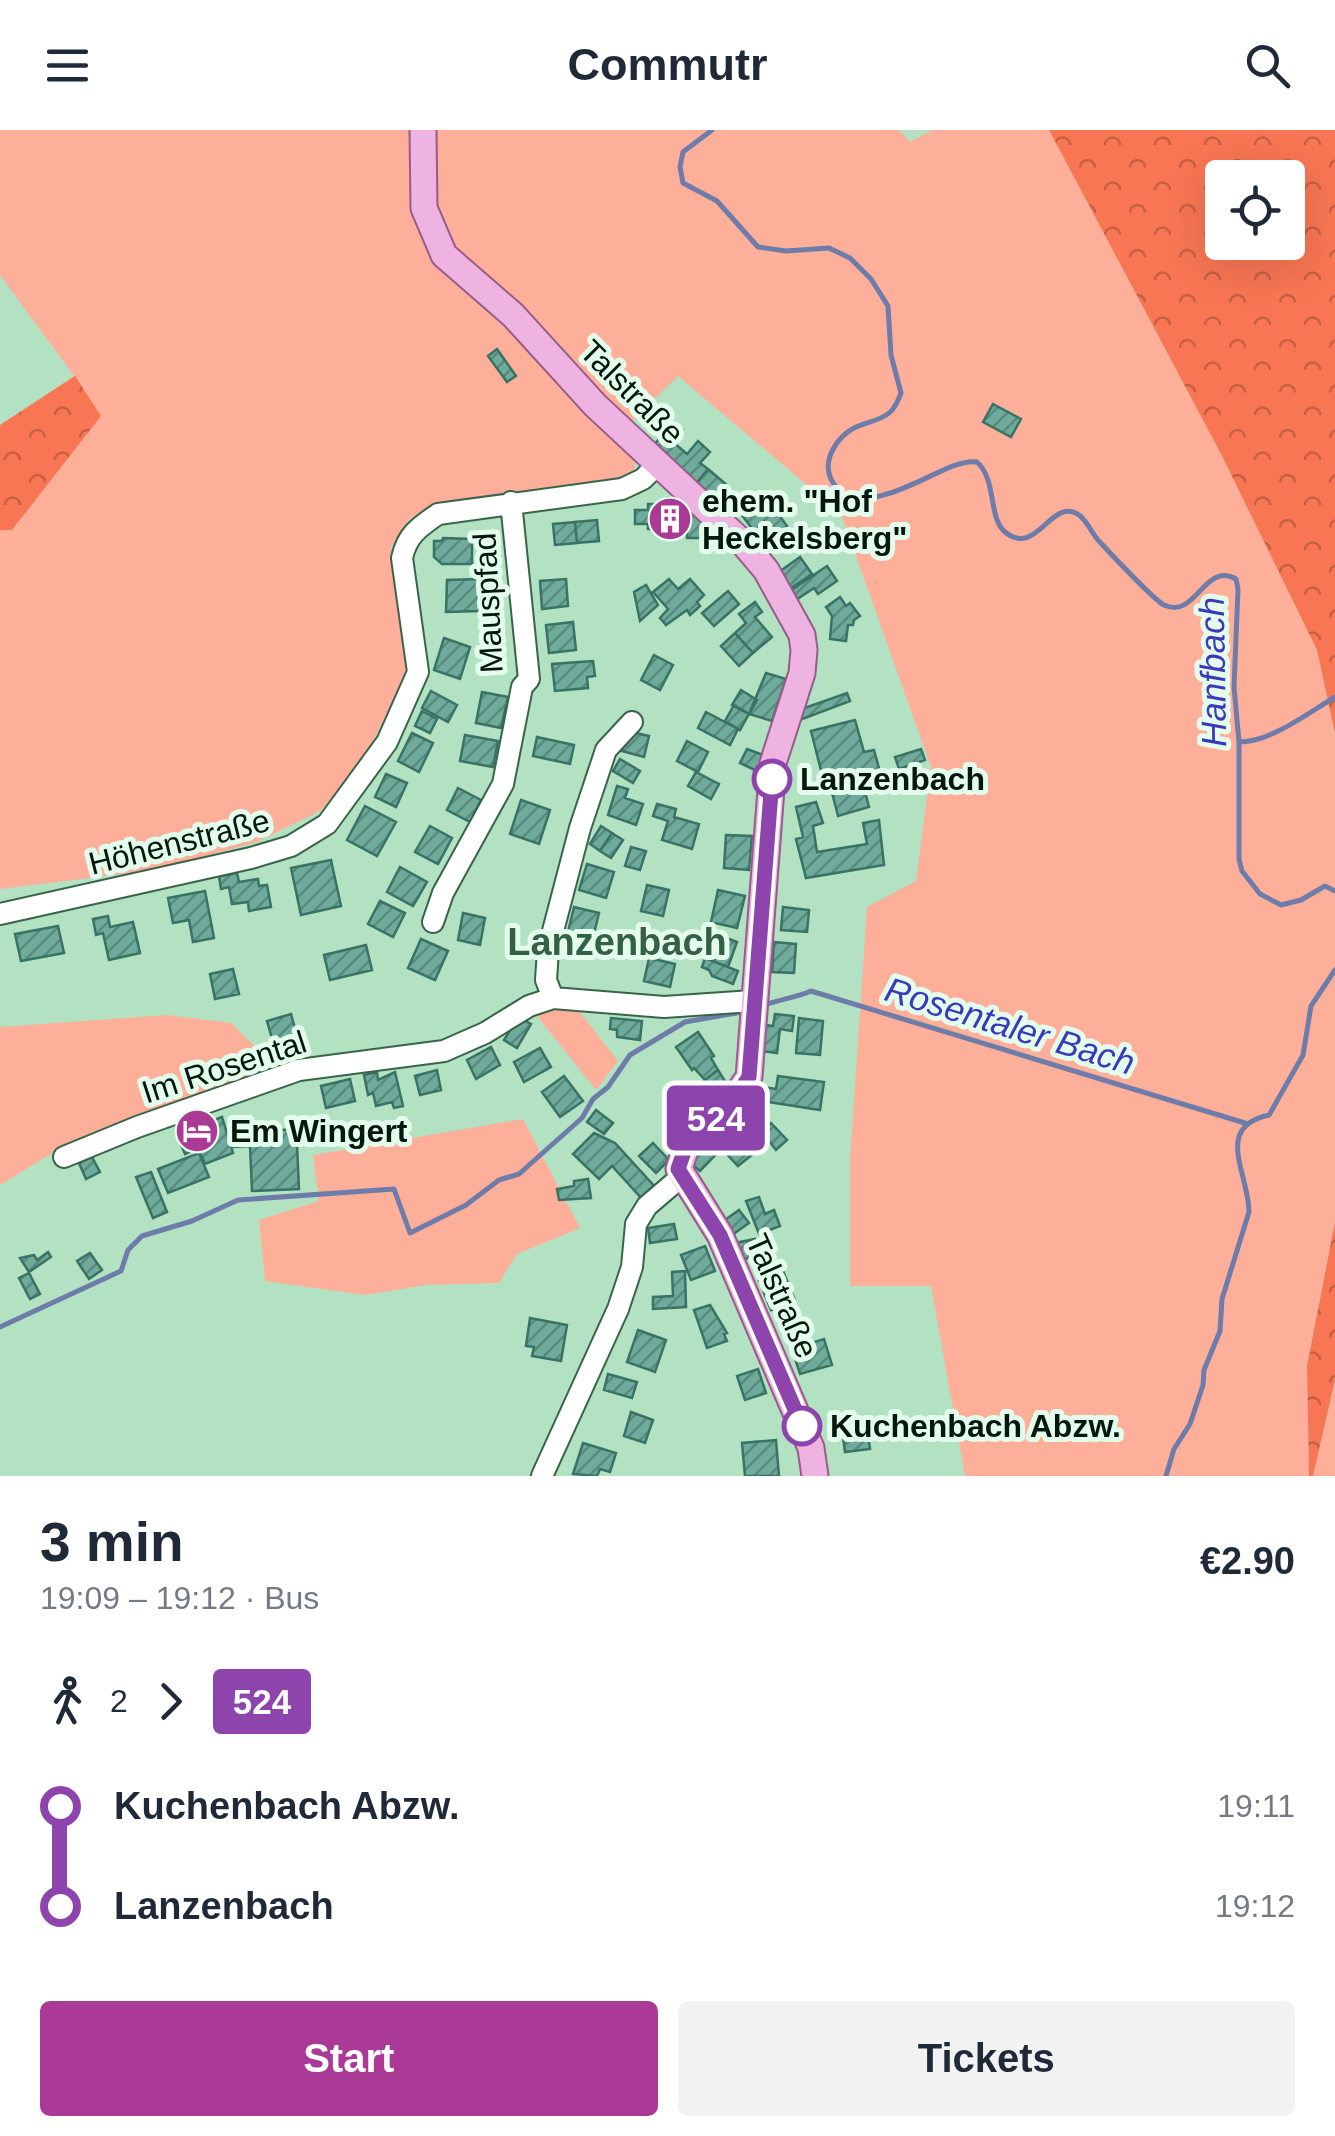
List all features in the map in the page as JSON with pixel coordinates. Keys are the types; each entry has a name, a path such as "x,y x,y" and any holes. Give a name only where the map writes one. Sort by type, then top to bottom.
{"main road":[{"name":"Talstraße","path":"424,130 424,208 444,255 513,315 594,405 744,544 766,570 802,635 802,673 773,763 749,1077 729,1106 686,1146 680,1160 681,1177 695,1193 736,1269 811,1448 816,1476"}],"street":[{"name":"Höhenstraße","path":"0,914 251,858 290,846 327,824 387,742 418,672 402,558 406,541 416,528 438,514 622,489 643,479 656,465"},
{"name":"Mauspfad","path":"433,922 443,893 503,784 522,687 529,679 511,502"},
{"path":"554,998 546,980 548,950 580,828 606,750 632,722"},
{"name":"Im Rosental","path":"64,1157 299,1070 444,1051 484,1033 528,1006 554,998 664,1007 753,1002"},
{"path":"542,1476 618,1309 632,1267 636,1224 646,1206 681,1177"}],"shaded area":[{"path":"0,130 899,130 910,142 932,130 1049,130 1221,454 1317,650 1335,733 1335,1222 1307,1366 1309,1476 965,1476 931,1286 850,1286 850,1160 867,907 916,881 931,767 841,514 678,376 630,423 635,471 621,481 444,503 409,519 391,547 408,671 360,767 320,811 257,842 155,870 0,889 0,425 74,376 0,275"},
{"path":"575,1006 618,1061 596,1090 538,1017 547,1007"},
{"path":"167,1015 231,1023 279,1070 59,1149 0,1185 0,1027"},
{"path":"523,1119 580,1228 517,1254 499,1283 426,1285 365,1295 265,1281 259,1220 319,1201 313,1155"},
{"path":"1335,1380 1335,1476 1313,1476"}],"green space":[{"path":"1049,130 1335,130 1335,733 1317,650 1221,454"},
{"path":"75,376 101,416 12,530 0,530 0,425"},
{"path":"1335,1222 1335,1380 1313,1476 1309,1476 1307,1366"}],"building":[{"path":"497,349 516,376 507,382 488,356"},
{"path":"993,404 1021,419 1011,437 983,422"},
{"path":"674,422 683,430 673,442 687,454 698,441 710,452 700,463 708,469 695,485 651,448"},
{"path":"708,469 729,487 716,503 695,485"},
{"path":"765,496 787,526 764,544 741,514"},
{"name":"ehem. \"Hof Heckelsberg\"","path":"668,498 690,502 690,513 704,513 705,538 687,538 687,529 648,529 648,524 635,524 635,510 648,510 648,504 668,504"},
{"path":"597,520 599,541 577,543 575,522"},
{"path":"575,522 577,543 555,545 553,524"},
{"path":"472,539 472,564 442,564 434,557 434,541"},
{"path":"800,557 812,574 787,591 776,574"},
{"path":"827,566 837,581 818,594 814,588 793,602 787,593"},
{"path":"479,579 480,611 446,612 447,580"},
{"path":"566,579 568,606 542,609 540,581"},
{"path":"669,579 678,589 690,579 704,595 697,602 700,606 690,615 687,610 666,625 660,618 668,609 653,592"},
{"path":"646,585 658,605 640,621 634,592"},
{"path":"728,591 739,604 714,626 702,613"},
{"path":"840,597 860,616 848,625 846,641 830,639 832,616 826,607"},
{"path":"755,602 762,612 755,617 772,637 753,653 735,633 746,623 739,614"},
{"path":"573,622 576,650 549,653 546,625"},
{"path":"735,633 753,653 739,666 721,646"},
{"path":"444,638 470,647 460,679 434,670"},
{"path":"654,655 673,665 660,690 641,680"},
{"path":"593,661 595,676 587,677 588,688 555,691 552,664"},
{"path":"766,673 786,679 772,721 749,714"},
{"path":"741,690 757,700 749,714 732,705"},
{"path":"431,691 457,705 448,722 422,708"},
{"path":"482,692 508,697 501,728 476,723"},
{"path":"847,693 850,701 800,720 796,711"},
{"path":"734,705 749,714 740,730 725,721"},
{"path":"422,711 437,719 430,733 415,726"},
{"path":"706,712 738,729 730,745 698,728"},
{"path":"855,720 864,752 874,750 880,772 861,777 869,807 838,816 830,785 825,786 811,731"},
{"path":"627,731 649,736 644,757 622,751"},
{"path":"412,733 433,743 419,772 398,761"},
{"path":"465,735 498,741 493,767 460,761"},
{"path":"537,737 574,745 570,764 533,756"},
{"path":"687,741 708,752 698,772 677,761"},
{"path":"747,749 763,755 761,773 740,763"},
{"path":"921,749 925,760 899,769 895,757"},
{"path":"620,759 640,771 633,783 613,771"},
{"path":"696,772 719,784 711,799 688,786"},
{"path":"386,774 407,783 396,807 375,797"},
{"path":"617,786 628,789 625,798 643,804 636,825 608,815"},
{"path":"458,788 481,800 470,822 447,810"},
{"path":"521,800 550,810 539,844 510,834"},
{"path":"816,802 823,823 813,826 817,852 867,844 863,823 879,820 884,865 806,878 796,839 803,837 796,807"},
{"path":"657,804 676,809 674,817 699,824 692,849 662,840 668,821 653,816"},
{"path":"365,806 396,822 377,856 347,840"},
{"path":"430,826 452,838 438,864 415,852"},
{"path":"601,826 612,833 600,851 590,844"},
{"path":"612,833 623,840 611,858 600,851"},
{"path":"726,835 752,836 749,870 724,868"},
{"path":"631,847 646,851 640,870 625,866"},
{"path":"331,860 341,906 301,915 291,868"},
{"path":"587,864 614,872 606,898 579,890"},
{"path":"400,867 427,882 413,906 387,892"},
{"path":"237,873 239,882 258,879 259,886 267,885 271,907 249,911 248,902 232,904 229,887 221,889 219,876"},
{"path":"647,885 669,890 663,916 641,911"},
{"path":"718,890 745,896 737,928 711,922"},
{"path":"205,891 214,938 193,942 189,920 173,923 168,898"},
{"path":"380,901 405,913 393,937 368,924"},
{"path":"574,907 599,913 593,938 568,932"},
{"path":"783,907 809,910 807,932 781,930"},
{"path":"463,913 485,918 480,945 458,940"},
{"path":"108,916 110,927 133,922 140,953 109,960 103,933 96,935 93,919"},
{"path":"58,926 64,953 21,961 15,934"},
{"path":"713,933 737,942 728,967 705,958"},
{"path":"574,934 595,939 591,952 571,947"},
{"path":"421,939 448,951 435,980 408,968"},
{"path":"774,942 796,944 794,973 772,972"},
{"path":"366,945 372,970 330,980 324,955"},
{"path":"649,958 675,964 670,987 644,981"},
{"path":"705,958 738,971 733,984 712,976 702,967"},
{"path":"233,969 239,994 215,999 210,974"},
{"path":"291,1014 297,1036 273,1042 267,1021"},
{"path":"775,1014 794,1016 792,1031 780,1029 777,1053 762,1051 765,1025 773,1026"},
{"path":"518,1017 531,1024 517,1048 504,1040"},
{"path":"611,1018 642,1021 640,1040 617,1037 617,1030 610,1029"},
{"path":"799,1018 823,1021 820,1055 796,1053"},
{"path":"698,1032 718,1070 705,1080 692,1070 676,1047"},
{"path":"491,1047 500,1065 476,1079 467,1060"},
{"path":"540,1048 551,1067 524,1082 514,1062"},
{"path":"437,1070 441,1090 420,1095 415,1076"},
{"path":"718,1070 731,1091 719,1097 705,1080"},
{"path":"377,1072 378,1080 395,1072 403,1106 394,1108 392,1102 376,1106 373,1093 368,1095 364,1075"},
{"path":"564,1076 583,1101 560,1117 542,1092"},
{"path":"778,1076 824,1082 820,1110 762,1101 763,1087 776,1089"},
{"path":"350,1079 355,1101 326,1108 321,1086"},
{"path":"705,1080 722,1101 713,1109 706,1101 689,1119 678,1109"},
{"path":"596,1110 613,1123 604,1134 587,1122"},
{"path":"203,1113 207,1123 222,1117 233,1153 205,1164 198,1148 185,1154 179,1140 190,1136 188,1132 184,1134 180,1124"},
{"path":"771,1123 787,1140 776,1150 769,1141 738,1166 723,1150 736,1138 744,1147"},
{"path":"300,1129 299,1189 252,1191 250,1146 232,1147 232,1132"},
{"path":"712,1132 725,1145 700,1171 686,1159"},
{"path":"594,1133 615,1143 656,1188 643,1200 612,1166 599,1179 573,1154"},
{"path":"653,1143 669,1160 656,1173 639,1156"},
{"path":"199,1153 209,1177 168,1193 158,1169"},
{"path":"92,1157 100,1172 86,1179 79,1163"},
{"path":"151,1172 167,1212 153,1218 136,1177"},
{"path":"588,1179 591,1198 559,1200 557,1189"},
{"path":"759,1197 765,1214 774,1210 780,1226 759,1234 746,1201"},
{"path":"739,1210 749,1223 732,1235 722,1222"},
{"path":"674,1224 677,1239 650,1243 648,1228"},
{"path":"755,1239 761,1253 743,1260 735,1243"},
{"path":"705,1246 715,1271 691,1280 681,1255"},
{"path":"48,1252 51,1257 29,1272 20,1258 34,1255 37,1260"},
{"path":"90,1253 102,1270 89,1279 77,1261"},
{"path":"685,1271 686,1307 653,1309 653,1297 673,1296 672,1272"},
{"path":"783,1271 795,1300 771,1310 759,1281"},
{"path":"29,1273 40,1294 30,1299 19,1278"},
{"path":"710,1305 727,1333 727,1341 707,1348 694,1310"},
{"path":"530,1318 567,1325 561,1361 532,1356 534,1347 526,1346"},
{"path":"638,1330 666,1340 655,1372 627,1362"},
{"path":"824,1339 832,1365 800,1374 792,1349"},
{"path":"758,1369 766,1393 745,1400 737,1376"},
{"path":"608,1374 637,1382 632,1398 604,1390"},
{"path":"631,1412 653,1420 645,1443 624,1436"},
{"path":"867,1426 870,1449 845,1452 842,1429"},
{"path":"776,1440 779,1476 745,1476 742,1443"},
{"path":"583,1443 616,1453 610,1472 600,1469 597,1476 573,1474"}],"waterway":[{"name":"Hanfbach","path":"712,130 683,152 683,183 717,201 758,247 786,251 829,248 850,258 871,279 888,306 891,355 901,393 889,413 854,428 837,443 828,464 837,489 849,497 870,498 953,466 977,462 987,479 996,518 1005,532 1026,538 1060,513 1079,515 1112,555 1164,605 1184,605 1216,578 1236,579 1234,687 1242,871 1260,894 1281,905 1301,900 1325,886 1335,891"},
{"path":"1239,742 1276,732 1335,697"},
{"name":"Hanfbach","path":"1166,1476 1174,1449 1190,1424 1204,1370 1220,1331 1222,1299 1249,1212 1238,1141 1242,1130 1252,1121 1269,1115 1303,1055 1311,1006 1335,970"},
{"name":"Rosentaler Bach","path":"765,1005 811,991 1245,1123"},
{"name":"Rosentaler Bach","path":"0,1327 121,1271 128,1250 142,1236 192,1221 238,1200 394,1189 410,1233 466,1205 499,1180 519,1174 582,1118 630,1055 685,1022 742,1012"}],"bus line":[{"name":"524","path":"772,779 749,1077 729,1106 686,1146 678,1169 720,1235 802,1426"}],"place":[{"name":"ehem. \"Hof Heckelsberg\"","path":"670,519"},
{"name":"Lanzenbach","path":"772,779"},
{"name":"Em Wingert","path":"197,1131"},
{"name":"Kuchenbach Abzw.","path":"802,1426"}],"district":[{"name":"Lanzenbach","path":"617,942"}]}
